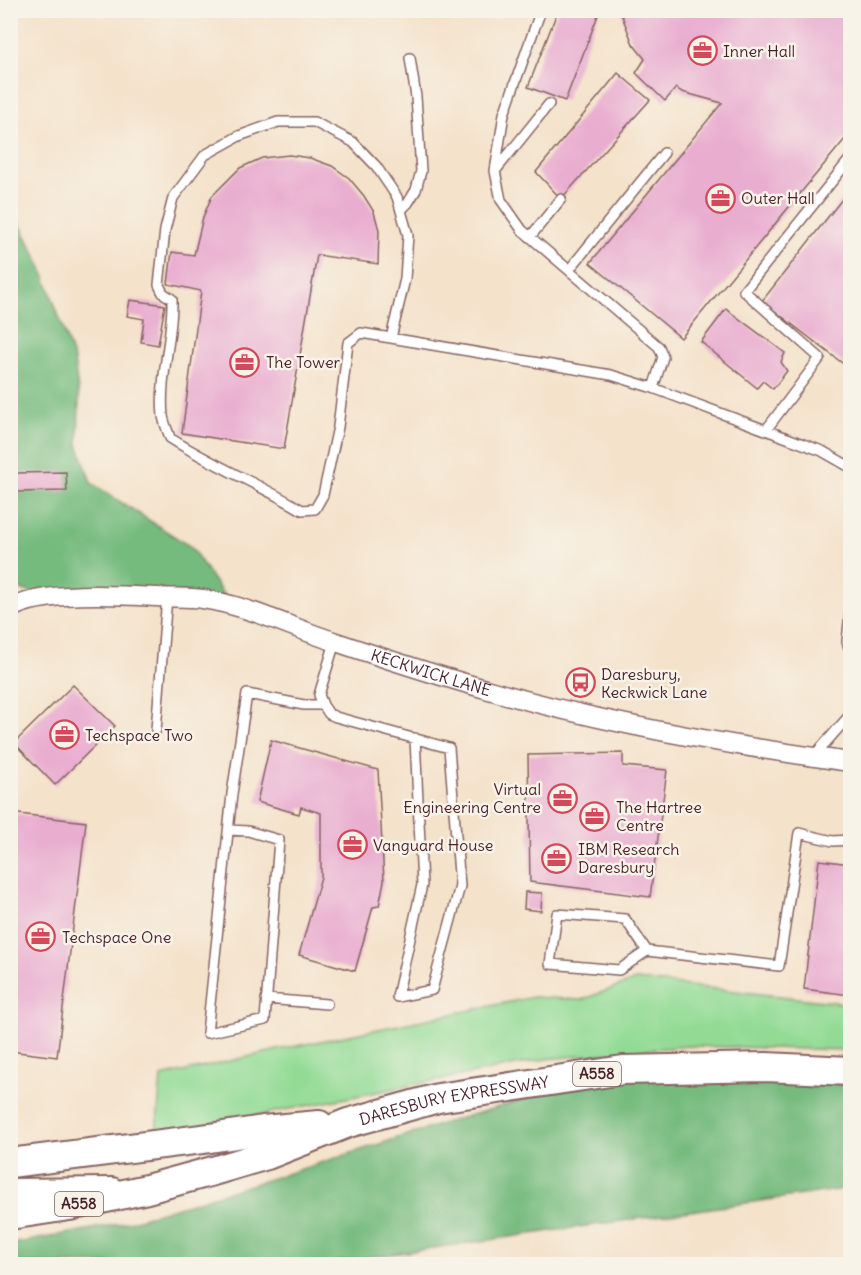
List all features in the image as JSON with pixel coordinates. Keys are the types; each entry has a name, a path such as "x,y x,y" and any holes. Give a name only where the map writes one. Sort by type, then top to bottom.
{"main road":[{"name":"DARESBURY EXPRESSWAY","path":"10,1215 69,1206 147,1189 267,1155 348,1123 438,1098 622,1070 766,1067 850,1071"},
{"name":"DARESBURY EXPRESSWAY","path":"10,1163 263,1130 348,1123"}],"street":[{"name":"KECKWICK LANE","path":"12,607 31,600 102,595 202,599 231,606 335,642 496,692 545,705 704,740 850,762"},
{"path":"10,1190 147,1189"}],"lane":[{"path":"541,10 504,114 495,171 501,200 522,231 659,347 663,357 653,388"},
{"path":"401,210 416,190 421,171 416,97 410,57"},
{"path":"495,171 549,104"},
{"path":"391,338 405,279 408,235 397,196 376,166 353,142 314,122 278,122 239,136 205,155 173,198 165,230 159,285 163,293 172,299 173,314 164,371 163,417 170,438 192,453 229,470 302,510 315,508 323,495 339,427 348,343 362,333 391,338 611,375 653,388 822,451 850,467"},
{"path":"569,270 664,153"},
{"path":"766,430 820,358 744,291 850,159"},
{"path":"530,237 561,199"},
{"path":"156,730 166,597"},
{"path":"850,612 848,642 850,650"},
{"path":"335,642 319,695 322,705 329,714 336,717 415,738 449,748 460,886 432,990 397,997 422,885 415,738"},
{"path":"229,830 248,831 279,840 265,1020 207,1033 229,830 247,694 304,705 322,705"},
{"path":"813,757 850,715"},
{"path":"647,951 625,919 556,914 550,964 619,970 647,951 778,966 799,833 833,841 850,840"},
{"path":"266,999 327,1004"}],"green space":[{"path":"10,204 42,268 74,360 79,398 78,444 91,483 191,547 231,606 53,598 11,587"},
{"path":"636,980 850,1004 850,1050 687,1046 546,1059 156,1135 161,1077 282,1049 534,997 581,1000"},
{"path":"766,1067 850,1087 850,1188 323,1264 11,1264 11,1244 129,1222 451,1121 623,1070"}],"building":[{"path":"558,10 600,10 565,101 528,87"},
{"name":"Outer Hall","path":"621,10 844,10 850,17 850,133 681,338 590,263 722,103 682,92 676,88 665,101 636,73 645,59 633,44"},
{"path":"618,73 650,100 561,199 536,172"},
{"name":"The Tower","path":"289,155 310,158 332,166 349,178 364,196 374,212 379,230 378,264 317,255 284,449 182,433 201,291 168,284 172,252 194,255 203,217 212,196 240,168 262,158"},
{"path":"850,189 850,369 762,301"},
{"path":"130,300 165,305 158,345 141,342 144,319 127,316"},
{"path":"726,309 785,353 781,362 787,371 773,389 763,381 757,388 701,342"},
{"path":"66,472 67,491 16,492 16,473"},
{"name":"Techspace Two","path":"73,685 115,726 55,785 14,743"},
{"name":"Vanguard House","path":"271,740 378,770 384,881 379,906 373,907 355,971 299,955 321,877 321,813 301,807 299,814 257,802"},
{"name":"The Hartree Centre","path":"623,753 623,766 667,770 650,897 530,882 528,755"},
{"name":"Techspace One","path":"10,813 86,822 57,1057 10,1051"},
{"path":"819,860 850,864 850,995 804,989"},
{"path":"525,892 542,893 541,911 524,909"}],"place":[{"name":"Inner Hall","path":"702,51"},
{"name":"Outer Hall","path":"720,198"},
{"name":"The Tower","path":"245,362"},
{"name":"Daresbury, Keckwick Lane","path":"580,683"},
{"name":"Techspace Two","path":"64,735"},
{"name":"Virtual Engineering Centre","path":"562,798"},
{"name":"The Hartree Centre","path":"595,816"},
{"name":"Vanguard House","path":"352,845"},
{"name":"IBM Research Daresbury","path":"557,858"},
{"name":"Techspace One","path":"41,937"}]}
